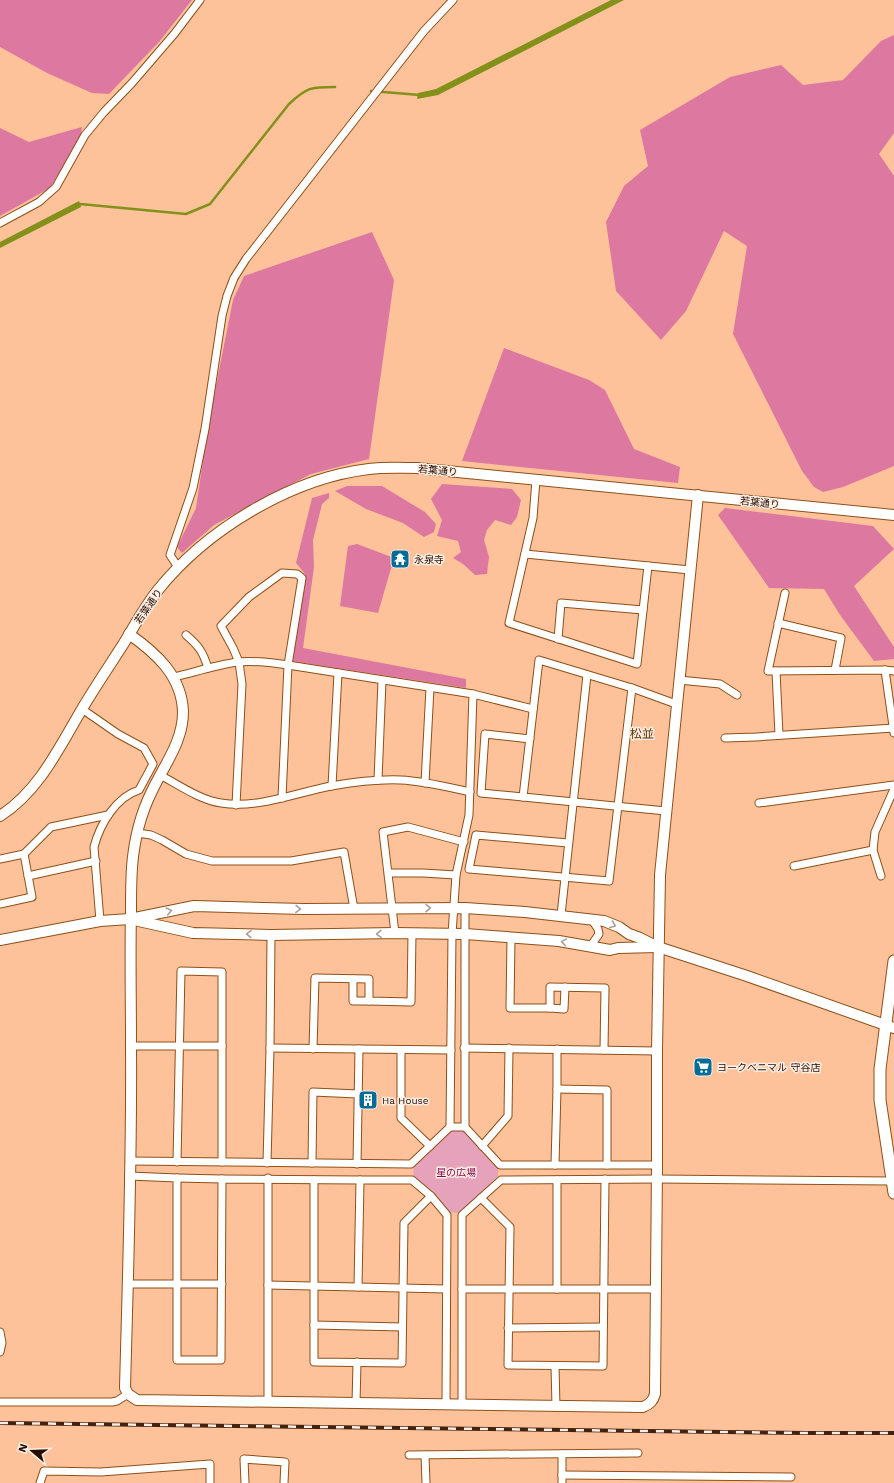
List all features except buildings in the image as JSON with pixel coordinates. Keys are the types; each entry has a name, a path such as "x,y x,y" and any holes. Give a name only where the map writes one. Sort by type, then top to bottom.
{"main road":[{"path":"894,961 890,1027 880,1069 880,1100 891,1152 894,1193"}],"street":[{"path":"0,223 39,202 56,187 85,135 160,50 200,0"},
{"path":"178,567 170,555 193,488 222,316 227,296 234,278 246,259 424,31 453,0"},
{"name":"若葉通り","path":"0,816 35,786 129,634 158,590 178,567 209,540 246,513 291,491 334,476 369,469 417,468 894,515"},
{"path":"536,480 533,518 509,623 637,664 648,566"},
{"path":"129,634 150,648 166,665 174,677 183,710 182,728 176,746 151,792 137,833 132,870 130,919 132,1046 126,1388 128,1394 137,1400 643,1407 649,1405 655,1394 658,947 660,875 698,495"},
{"path":"525,554 690,570"},
{"path":"236,805 242,684 239,662 221,626 249,597 282,573 297,574 302,578 288,665 282,798"},
{"path":"785,593 768,671 894,671"},
{"path":"558,639 561,603 643,610"},
{"path":"778,623 841,638 835,670"},
{"path":"186,635 198,645 203,653 208,668"},
{"path":"523,797 539,660 632,688 676,704"},
{"path":"174,677 239,662 264,662 473,694 533,709"},
{"path":"776,670 779,735"},
{"path":"885,670 894,733"},
{"path":"332,786 338,673"},
{"path":"561,916 586,675"},
{"path":"378,780 382,680"},
{"path":"679,680 720,684 737,695"},
{"path":"425,783 430,688"},
{"path":"568,843 476,835 469,869 609,881 632,688"},
{"path":"450,1127 452,934 456,875 469,815 473,694"},
{"path":"82,709 118,734 144,748 153,764 139,790 132,792 125,797 108,815 96,841 94,847 100,921"},
{"path":"725,738 894,728"},
{"path":"530,740 486,734 481,793 666,811"},
{"path":"160,775 203,798 219,803 236,805 253,805 332,786 378,780 402,780 470,792"},
{"path":"759,803 894,785"},
{"path":"881,876 873,850 875,832 894,789"},
{"path":"0,859 24,854 51,827 108,815"},
{"path":"395,933 383,832 408,827 464,842"},
{"path":"137,833 151,835 186,854 212,861 291,861 344,852 354,910"},
{"path":"794,866 873,850"},
{"path":"0,904 32,897 24,854"},
{"path":"28,876 96,861"},
{"path":"389,873 423,872 456,875"},
{"path":"0,940 100,921 130,919 194,906 354,910 465,908 561,916 604,921 658,947 747,976 890,1027"},
{"path":"465,908 465,1127 500,1165 657,1165"},
{"path":"130,919 193,933 271,935 395,933 466,934 559,941 610,950 618,948 658,947"},
{"path":"590,947 598,934 598,929 592,920"},
{"path":"353,979 353,1001 411,1002 412,933"},
{"path":"267,1163 271,935"},
{"path":"511,938 510,1008 564,1009 565,987"},
{"path":"177,1162 181,971 222,972 222,1162"},
{"path":"313,1049 315,978 369,979 369,1001"},
{"path":"550,1008 550,987 605,988 604,1050"},
{"path":"132,1046 222,1046"},
{"path":"270,1048 450,1050"},
{"path":"464,1048 657,1051"},
{"path":"482,1146 508,1116 509,1048"},
{"path":"357,1164 359,1049"},
{"path":"555,1165 557,1049"},
{"path":"400,1050 400,1118 430,1146"},
{"path":"557,1088 607,1090 607,1165"},
{"path":"312,1163 313,1092 358,1094"},
{"path":"130,1161 411,1164 450,1127 465,1127"},
{"path":"129,1176 222,1179 268,1178 314,1180 412,1180 431,1196 447,1215 446,1405"},
{"path":"177,1178 177,1360 221,1360 222,1179"},
{"path":"268,1178 268,1402"},
{"path":"481,1198 510,1227 508,1365 603,1366 605,1179"},
{"path":"462,1405 462,1214 501,1180 657,1179 892,1181"},
{"path":"314,1180 314,1362 402,1363 404,1223 431,1196"},
{"path":"358,1287 360,1180"},
{"path":"557,1180 557,1289"},
{"path":"127,1284 222,1284"},
{"path":"268,1285 446,1289"},
{"path":"462,1289 655,1289"},
{"path":"314,1325 402,1327"},
{"path":"508,1328 603,1327"},
{"path":"0,1332 2,1343 0,1352"},
{"path":"356,1404 357,1362"},
{"path":"555,1366 556,1406"},
{"path":"0,1402 112,1402 117,1401 128,1394"},
{"path":"409,1455 638,1453"},
{"path":"562,1454 562,1483"},
{"path":"425,1455 426,1483"},
{"path":"245,1483 244,1459 285,1462 284,1483"},
{"path":"40,1483 44,1471 101,1472 210,1464 210,1483"},
{"path":"562,1475 693,1479 791,1477"}],"green space":[{"name":"星の広場","path":"451,1130 464,1131 498,1168 498,1176 460,1213 451,1212 413,1176 414,1166"}],"shaded area":[{"path":"0,0 192,0 159,42 109,94 92,93 47,73 0,47"},
{"path":"611,0 624,0 438,95 417,99 418,93 436,89"},
{"path":"894,35 894,133 879,154 894,176 894,466 843,487 823,492 814,487 802,471 733,334 747,246 724,231 686,311 661,340 616,291 606,222 624,186 648,166 640,130 730,77 781,65 803,85 843,80 881,41"},
{"path":"82,127 81,136 50,188 0,216 0,128 29,142"},
{"path":"79,201 81,207 0,248 0,242"},
{"path":"372,232 394,280 369,459 311,474 214,525 182,553 177,547 196,508 208,426 233,300 244,276"},
{"path":"504,348 589,380 605,390 634,449 680,467 678,483 462,461"},
{"path":"442,484 512,489 521,500 517,517 511,525 495,520 487,530 484,540 489,557 487,574 475,575 463,564 453,558 461,552 458,541 437,536 442,520 431,499"},
{"path":"347,486 382,486 425,512 436,524 434,532 424,537 403,523 366,509 335,491"},
{"path":"329,493 329,498 322,504 313,540 314,567 303,648 466,679 466,688 291,661 305,574 296,563 312,498"},
{"path":"725,508 873,526 894,549 854,586 894,647 894,659 874,661 840,615 824,589 769,588 718,515"},
{"path":"357,544 394,558 378,613 340,606 348,546"}],"waterway":[{"path":"77,205 80,204 186,214 210,204 289,104 300,94 310,89 335,87"},
{"path":"371,91 420,95"}],"railway":[{"path":"0,1423 894,1433"}],"place":[{"name":"永泉寺","path":"400,559"},
{"name":"ヨークベニマル 守谷店","path":"703,1067"},
{"name":"Ha House","path":"368,1100"}],"district":[{"name":"松並","path":"642,734"}]}
